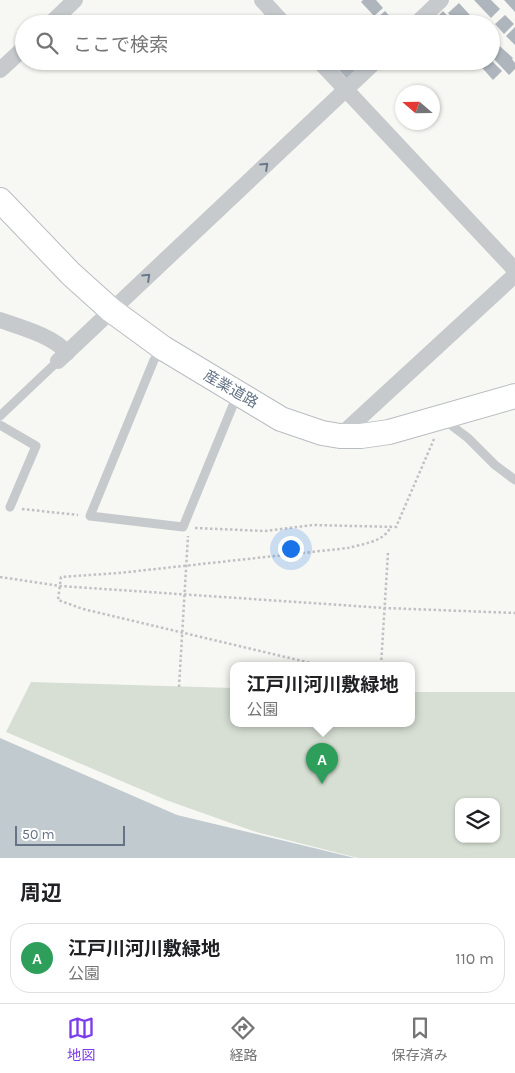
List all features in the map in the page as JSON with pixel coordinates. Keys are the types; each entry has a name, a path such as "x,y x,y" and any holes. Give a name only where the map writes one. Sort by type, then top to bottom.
{"main road":[{"name":"産業道路","path":"0,200 71,274 111,310 163,348 281,419 314,431 340,436 361,436 446,422 515,396"}],"street":[{"path":"59,15 75,0"},
{"path":"262,0 276,15"},
{"path":"426,15 442,0"},
{"path":"0,70 15,56"},
{"path":"328,70 515,270"},
{"path":"62,357 367,70"},
{"path":"340,436 515,275"},
{"path":"0,320 21,327 60,345 62,357"}],"lane":[{"path":"163,348 154,360 90,516 183,527 238,393"},
{"path":"0,416 62,357"},
{"path":"446,422 468,438 495,465 515,480"},
{"path":"0,425 36,446 10,507"}],"path":[{"path":"179,687 189,528 265,531 314,525 396,526 440,428 446,422"},
{"path":"10,507 90,516"},
{"path":"306,662 83,609 58,600 61,576 119,573 348,548 378,540 389,531 391,526"},
{"path":"382,662 388,553"},
{"path":"0,577 60,586 385,608 515,613"}],"shaded area":[{"path":"31,682 230,688 230,727 415,727 415,692 515,692 515,858 358,858 256,832 166,800 6,732"},
{"path":"0,738 177,815 355,858 0,858"}],"building":[{"path":"363,0 376,0 383,8 373,15 361,2"},
{"path":"474,0 491,0 500,9 494,15 488,15"},
{"path":"504,0 515,0 515,12"},
{"path":"459,3 470,15 450,15 448,13"},
{"path":"385,11 389,15 380,15"},
{"path":"505,15 514,24 504,34 500,30 500,20"},
{"path":"515,27 515,45 506,36"},
{"path":"500,46 513,58 515,63 515,69 509,75 500,66"},
{"path":"500,69 502,71 493,80 484,70"},
{"path":"339,70 357,70 347,79"}],"place":[{"name":"江戸川河川敷緑地","path":"322,784"}]}
